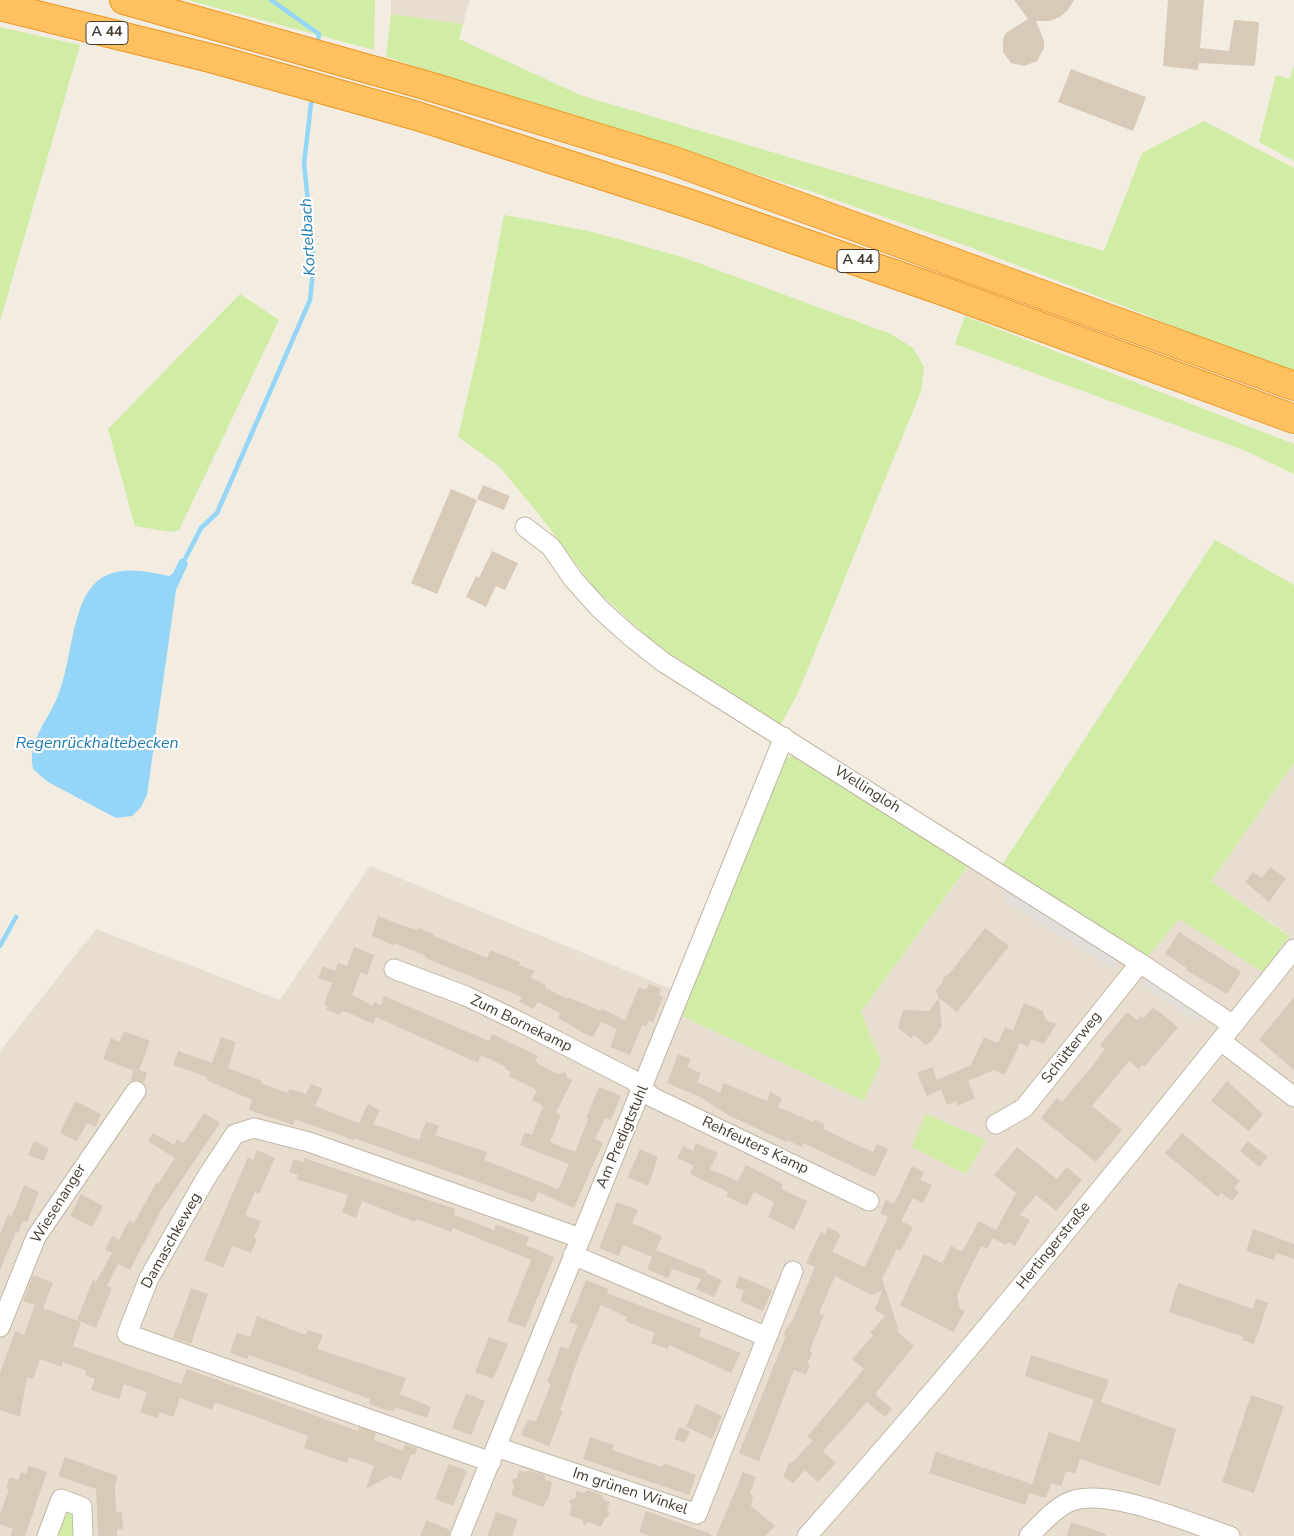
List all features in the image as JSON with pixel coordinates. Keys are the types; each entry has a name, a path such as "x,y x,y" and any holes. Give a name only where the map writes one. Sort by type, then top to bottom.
{"highway":[{"name":"A 44","path":"124,0 223,26 426,85 674,161 1294,386"},
{"name":"A 44","path":"0,6 214,60 416,116 691,204 934,287 1294,419"}],"street":[{"name":"Wellingloh","path":"525,527 551,547 573,579 600,609 663,662 1140,963 1233,1025"},
{"name":"Am Predigtstuhl","path":"460,1536 576,1247 643,1090 784,737"},
{"name":"Hertingerstraße","path":"807,1536 909,1422 1294,949"},
{"name":"Schütterweg","path":"996,1124 1024,1108 1140,963"},
{"name":"Zum Bornekamp","path":"394,969 466,996 633,1080 643,1090"},
{"path":"1221,1041 1294,1097"},
{"name":"Rehfeuters Kamp","path":"643,1090 652,1097 869,1201"},
{"name":"Wiesenanger","path":"0,1327 36,1237 136,1091"},
{"name":"Damaschkeweg","path":"494,1455 127,1334 149,1278 206,1178 235,1134 254,1128 336,1151 576,1247"},
{"path":"576,1247 767,1337"},
{"name":"Im grünen Winkel","path":"494,1455 697,1514 793,1271"},
{"path":"1029,1536 1066,1503 1086,1497 1116,1500 1230,1536"},
{"path":"47,1536 61,1499 82,1507 83,1536"}],"shaded area":[{"path":"391,0 470,0 463,24 391,14"},
{"path":"1294,763 1294,1536 0,1536 0,1051 96,929 280,1000 370,866 691,997 683,1017 881,1062 861,1012 978,853 1146,959 1178,919 1289,935 1211,881"},
{"path":"1011,888 1121,957 1113,969 1003,900"},
{"path":"1148,974 1203,1009 1196,1020 1141,985"}],"green space":[{"path":"187,0 375,0 374,50"},
{"path":"391,14 463,24 459,39 580,95 1104,251 1142,153 1204,121 1294,168 1294,376 1141,313 967,246 816,193 386,57"},
{"path":"0,27 80,45 0,321"},
{"path":"1294,65 1294,161 1259,142 1276,75 1290,79"},
{"path":"504,215 589,231 682,257 891,334 913,348 924,367 921,391 798,693 780,726 654,643 593,587 545,522 499,466 458,437 479,347"},
{"path":"240,294 279,320 179,530 171,532 135,526 108,429"},
{"path":"965,316 1294,444 1294,474 1246,451 955,344"},
{"path":"1215,540 1294,585 1294,763 1211,881 1289,936 1263,972 1179,919 1146,959 1000,868"},
{"path":"796,755 968,866 861,1012 881,1062 864,1101 682,1016 783,758"},
{"path":"926,1114 986,1140 966,1174 912,1147"},
{"path":"64,1510 73,1511 77,1536 52,1536"}],"water":[{"name":"Regenrückhaltebecken","path":"180,559 185,559 188,564 176,590 147,795 141,807 132,816 116,818 48,782 33,769 32,759 35,741 61,687 77,617 90,589 101,578 120,571 137,571 169,576 173,573"}],"building":[{"path":"1014,0 1074,0 1068,10 1060,17 1050,21 1036,21 1044,41 1044,48 1037,61 1024,66 1011,63 1003,52 1003,39 1006,33 1028,19"},
{"path":"1168,0 1204,0 1200,48 1229,51 1234,20 1259,22 1255,66 1199,63 1198,70 1163,66"},
{"path":"1071,69 1146,97 1133,131 1058,102"},
{"path":"483,485 510,496 504,510 477,499"},
{"path":"451,489 477,500 437,594 411,583"},
{"path":"492,551 518,563 505,590 496,586 486,607 466,597 476,576 479,578"},
{"path":"1270,867 1286,878 1269,902 1245,882 1253,872 1262,878"},
{"path":"378,916 418,930 419,928 487,958 490,950 520,962 519,965 534,971 531,978 546,985 545,988 567,999 568,997 601,1011 602,1009 625,1020 639,987 646,990 649,984 661,989 659,995 663,997 653,1022 649,1020 646,1026 642,1025 630,1055 610,1047 617,1029 601,1022 593,1037 587,1035 558,1018 560,1013 538,1002 534,1009 519,1002 522,997 425,958 426,956 372,936"},
{"path":"985,928 1009,946 957,1012 939,998 936,990 943,981 943,978 950,973"},
{"path":"1179,932 1241,972 1227,994 1186,970 1187,968 1165,954"},
{"path":"354,947 374,955 367,975 361,972 352,995 373,1006 375,1002 381,1005 384,996 489,1041 492,1034 538,1056 535,1062 558,1074 565,1072 567,1078 572,1080 556,1113 561,1115 550,1142 575,1152 599,1087 621,1096 611,1120 605,1118 595,1139 603,1143 574,1208 538,1192 534,1202 354,1138 353,1140 295,1119 293,1125 249,1110 252,1100 206,1080 207,1077 173,1065 178,1051 212,1063 221,1037 236,1042 228,1068 262,1081 261,1083 288,1093 289,1089 306,1094 311,1084 323,1089 315,1106 359,1123 368,1104 380,1110 373,1124 419,1140 426,1121 439,1126 435,1135 487,1152 484,1160 558,1189 569,1164 520,1145 525,1132 532,1135 543,1106 532,1100 537,1090 509,1076 511,1072 505,1069 506,1067 481,1055 478,1063 376,1017 373,1024 349,1013 342,1011 340,1015 326,1009 328,1006 324,1004 332,983 318,978 323,966 335,971 338,963 347,966"},
{"path":"1294,997 1294,1070 1259,1040"},
{"path":"939,998 942,1026 931,1042 926,1045 914,1035 911,1038 898,1028 903,1010 929,1011"},
{"path":"1024,1003 1043,1011 1046,1020 1056,1024 1044,1044 1031,1039 1028,1047 1020,1043 1005,1075 994,1070 968,1081 975,1098 958,1106 956,1101 947,1105 941,1090 927,1096 917,1073 932,1067 937,1080 971,1065 984,1037 998,1043 1005,1027 1013,1030"},
{"path":"1153,1007 1178,1027 1145,1066 1142,1065 1139,1069 1129,1061 1092,1106 1122,1130 1096,1162 1041,1118 1057,1098 1062,1102 1093,1065 1105,1049 1100,1045 1127,1012 1137,1020 1141,1016 1144,1018"},
{"path":"124,1031 150,1041 139,1070 147,1073 144,1083 137,1080 130,1081 134,1071 103,1059 111,1038 119,1042"},
{"path":"678,1054 691,1059 687,1067 701,1073 697,1082 720,1093 724,1083 767,1101 770,1092 782,1098 778,1107 813,1122 814,1119 825,1124 823,1129 873,1152 877,1144 888,1149 875,1177 803,1143 801,1147 787,1140 786,1142 728,1115 698,1096 667,1083"},
{"path":"1227,1081 1263,1114 1249,1131 1211,1101"},
{"path":"75,1101 101,1114 95,1127 87,1123 77,1141 60,1133"},
{"path":"204,1113 220,1123 160,1212 130,1270 118,1264 107,1286 112,1288 96,1328 77,1320 93,1280 96,1282 112,1253 105,1250 112,1236 119,1240 129,1220 134,1223 156,1183 158,1184 175,1158 148,1141 153,1133 174,1145 177,1139 184,1143"},
{"path":"1182,1133 1240,1181 1234,1188 1239,1192 1232,1201 1221,1193 1218,1197 1165,1153"},
{"path":"34,1141 49,1148 44,1161 28,1155"},
{"path":"1248,1141 1268,1157 1259,1167 1240,1151"},
{"path":"696,1143 718,1153 710,1169 738,1181 746,1165 783,1184 781,1189 807,1201 794,1230 768,1217 774,1202 754,1192 747,1206 726,1196 728,1192 690,1174 694,1166 677,1158 683,1146 693,1151"},
{"path":"1017,1147 1057,1179 1067,1167 1082,1180 1056,1211 1036,1195 1020,1215 1030,1220 1015,1246 1008,1242 1006,1245 993,1238 987,1249 981,1246 957,1295 960,1309 965,1311 953,1332 900,1305 924,1254 942,1263 951,1246 962,1252 979,1221 996,1230 1016,1193 994,1175"},
{"path":"640,1149 658,1157 648,1186 628,1177"},
{"path":"257,1150 275,1158 259,1194 255,1192 245,1215 261,1221 254,1237 257,1239 251,1253 232,1246 223,1268 204,1260 248,1157 253,1160"},
{"path":"304,1158 455,1209 454,1215 494,1230 496,1224 529,1237 526,1245 554,1257 525,1328 507,1321 531,1260 453,1228 451,1232 416,1219 415,1222 362,1201 356,1218 342,1212 348,1195 296,1179 298,1175 289,1172 294,1159 303,1162"},
{"path":"912,1166 924,1172 920,1180 932,1185 923,1203 913,1198 901,1221 913,1227 901,1251 897,1249 882,1279 898,1328 897,1331 914,1346 875,1394 892,1409 885,1417 867,1402 823,1451 836,1463 818,1482 805,1470 793,1483 783,1477 789,1462 791,1464 813,1440 807,1437 864,1369 852,1359 873,1335 870,1333 885,1316 875,1310 882,1291 871,1295 835,1276 819,1313 824,1315 810,1350 812,1354 807,1364 810,1365 806,1375 794,1370 759,1461 739,1453 785,1338 784,1333 793,1319 815,1267 806,1263 821,1232 825,1234 828,1227 841,1234 832,1252 865,1267 888,1217 880,1213 886,1200 894,1204"},
{"path":"24,1185 39,1192 27,1222 23,1221 18,1233 16,1232 0,1270 0,1234 8,1215 12,1216"},
{"path":"81,1194 103,1206 92,1227 70,1216"},
{"path":"617,1202 638,1210 632,1223 662,1236 656,1250 707,1271 706,1273 722,1280 714,1297 696,1289 701,1279 672,1269 668,1278 647,1269 652,1257 623,1245 619,1256 599,1248"},
{"path":"1253,1229 1294,1244 1294,1259 1276,1253 1274,1260 1246,1251"},
{"path":"33,1275 53,1283 43,1308 81,1322 73,1346 181,1384 187,1369 358,1431 359,1427 376,1433 374,1440 411,1454 401,1480 390,1476 366,1489 374,1466 349,1457 347,1463 304,1448 308,1436 215,1402 212,1410 180,1398 173,1417 160,1412 158,1418 140,1412 147,1392 124,1384 119,1399 91,1390 95,1379 85,1375 87,1371 63,1362 62,1367 40,1359 33,1379 27,1377 20,1417 0,1410 0,1373 15,1331 24,1335 35,1305 23,1301"},
{"path":"739,1276 772,1290 763,1311 740,1301 744,1291 735,1287"},
{"path":"586,1280 608,1289 607,1293 702,1329 699,1336 741,1353 731,1373 669,1345 668,1349 651,1343 655,1333 625,1321 627,1317 601,1305 580,1353 560,1410 563,1411 549,1446 521,1435 528,1420 536,1421 551,1384 547,1382 561,1346 568,1349 578,1325 569,1322"},
{"path":"1178,1283 1253,1309 1256,1299 1268,1303 1254,1344 1242,1340 1244,1337 1169,1312"},
{"path":"191,1288 208,1294 191,1344 173,1338"},
{"path":"257,1316 306,1335 308,1330 323,1335 317,1349 406,1378 400,1394 431,1407 427,1418 395,1407 394,1411 386,1410 369,1404 370,1399 302,1374 249,1355 247,1359 230,1353 237,1332 250,1337"},
{"path":"489,1337 508,1344 493,1379 475,1372"},
{"path":"1031,1355 1109,1380 1101,1402 1176,1429 1160,1486 1080,1459 1075,1474 1066,1471 1061,1486 1051,1483 1046,1498 1029,1493 1025,1505 929,1473 936,1452 1032,1484 1049,1432 1079,1442 1094,1400 1025,1376"},
{"path":"466,1393 485,1401 471,1435 452,1428"},
{"path":"1251,1395 1284,1406 1254,1493 1222,1482"},
{"path":"696,1404 722,1416 712,1439 686,1427"},
{"path":"679,1427 690,1431 685,1443 674,1439"},
{"path":"590,1437 614,1445 612,1450 662,1467 664,1463 696,1475 689,1495 583,1459"},
{"path":"405,1444 417,1448 415,1455 402,1451"},
{"path":"65,1457 118,1476 115,1485 116,1512 122,1512 123,1530 117,1529 117,1536 98,1536 96,1489 58,1476"},
{"path":"449,1464 467,1471 453,1506 435,1499"},
{"path":"29,1466 47,1472 25,1536 10,1536 13,1529 0,1524 0,1515 9,1489 6,1488 10,1477 18,1480 21,1472 26,1474"},
{"path":"519,1470 525,1472 530,1470 544,1475 546,1480 552,1482 549,1496 543,1507 511,1495 514,1486 511,1480 517,1478"},
{"path":"743,1472 756,1477 750,1494 753,1496 751,1506 775,1526 765,1536 716,1536"},
{"path":"588,1490 602,1495 604,1500 610,1502 607,1510 610,1515 605,1518 601,1527 589,1522 584,1525 582,1520 569,1515 572,1506 569,1501 575,1498 577,1491 583,1493"},
{"path":"646,1511 711,1534 711,1536 649,1536 639,1532"},
{"path":"496,1512 518,1520 512,1536 487,1536"},
{"path":"426,1520 450,1530 449,1536 420,1536"},
{"path":"1071,1522 1106,1534 1105,1536 1067,1536"}],"waterway":[{"name":"Kortelbach","path":"271,0 319,34 317,46"},
{"name":"Kortelbach","path":"185,559 201,528 217,513 310,300 314,261 304,163 312,96"},
{"name":"Kortelbach","path":"0,946 16,917"}]}
